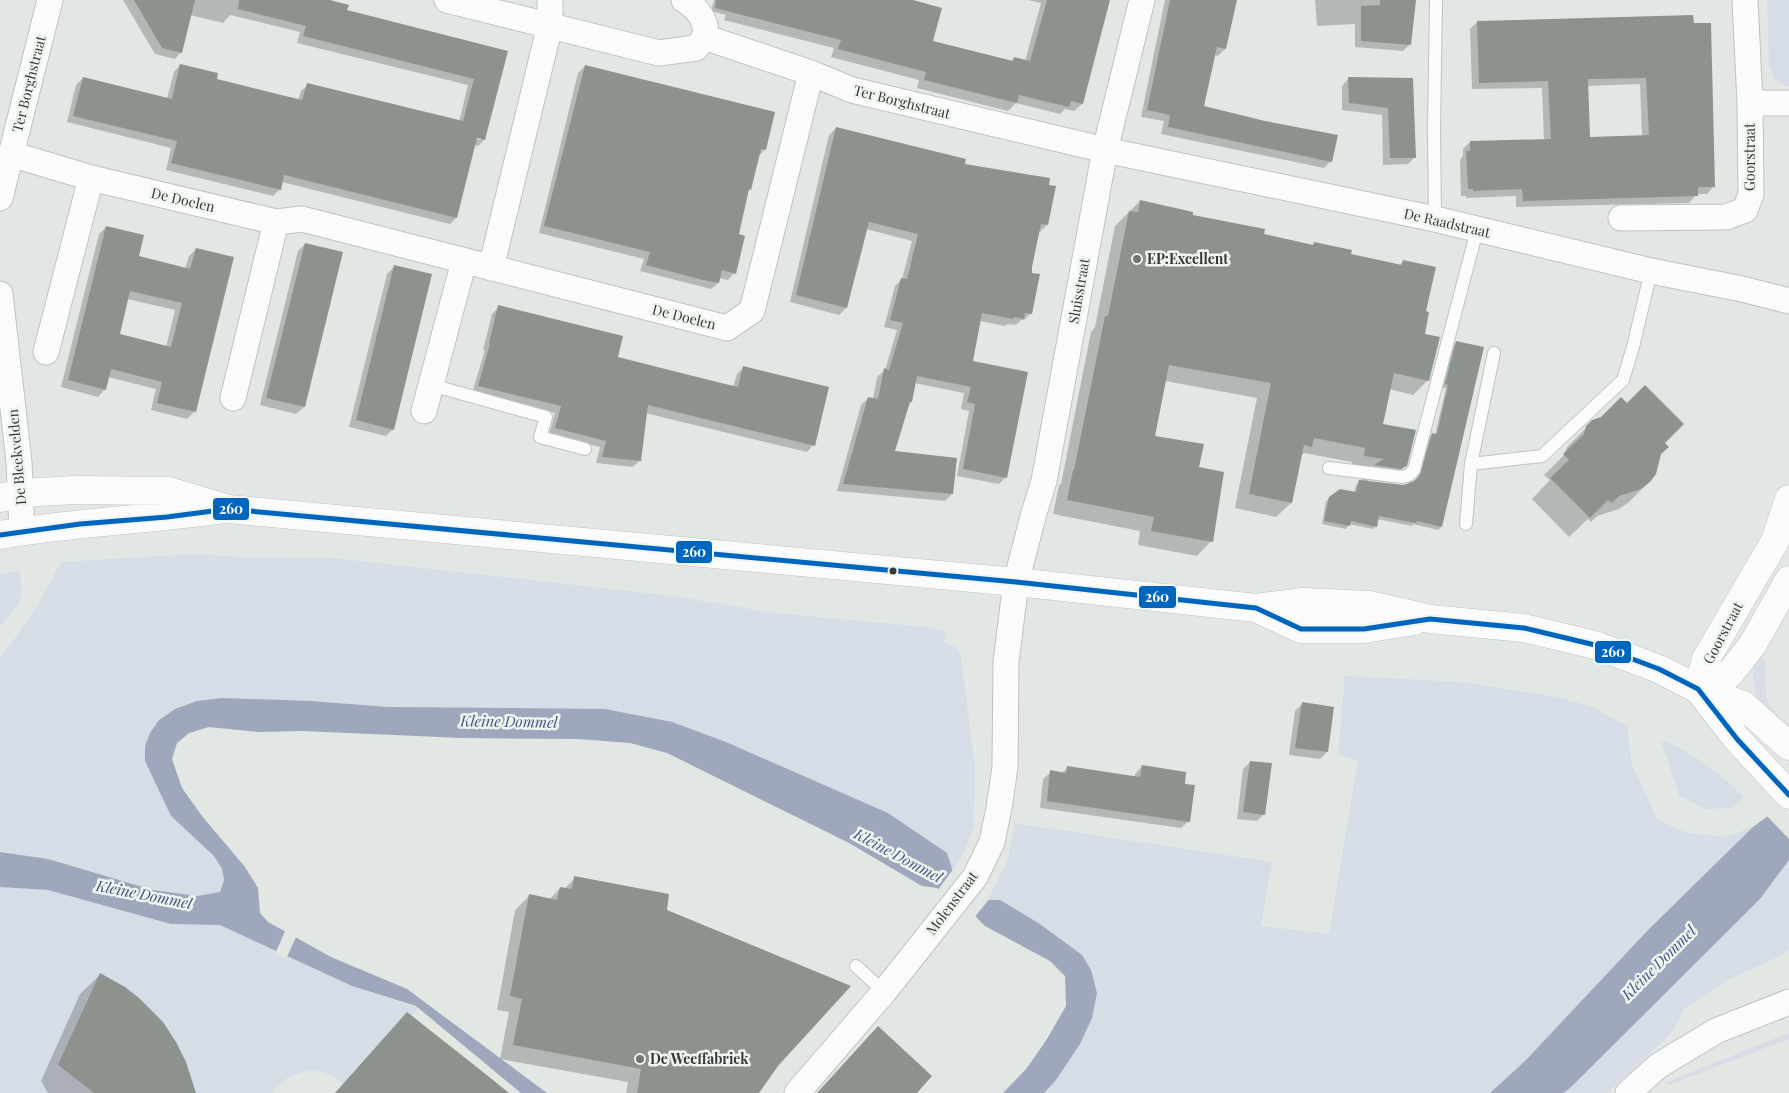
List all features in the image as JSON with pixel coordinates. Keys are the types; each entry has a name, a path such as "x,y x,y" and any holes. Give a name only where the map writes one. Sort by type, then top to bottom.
{"main road":[{"path":"10,496 74,490 168,491 228,509 1016,582 1256,608 1300,628 1364,629 1430,619 1524,628 1595,645 1659,669 1698,690 1743,705 1789,746"},
{"name":"Goorstraat","path":"1698,690 1706,659 1775,541 1789,499"},
{"path":"11,533 80,524 167,518 228,509"},
{"name":"Goorstraat","path":"1698,690 1725,678 1732,671 1753,644 1789,580"},
{"path":"1698,690 1737,739 1789,794"}],"street":[{"name":"Ter Borghstraat","path":"0,198 50,0"},
{"path":"447,0 659,53 696,48 704,37 704,21 693,5 684,0"},
{"path":"491,268 550,25 550,0"},
{"name":"Sluisstraat","path":"1016,582 1044,481 1105,150 1142,0"},
{"name":"Goorstraat","path":"1621,218 1726,217 1745,210 1751,194 1746,0"},
{"name":"Ter Borghstraat","path":"704,37 811,73 852,90 1105,150"},
{"name":"De Doelen","path":"11,154 91,178 276,222 302,219 726,328 752,311 811,73"},
{"name":"Goorstraat","path":"1750,103 1789,103"},
{"name":"De Raadstraat","path":"1105,150 1435,219 1652,271 1742,289 1789,302"},
{"path":"46,352 91,178"},
{"path":"233,398 276,222"},
{"path":"424,410 464,261"},
{"name":"De Bleekvelden","path":"0,294 19,462 10,496 11,533"},
{"name":"Molenstraat","path":"797,1093 884,992 975,877 992,842 1005,767 1006,662 1016,582"},
{"path":"1628,1093 1658,1066 1716,1031 1789,1002"}],"lane":[{"path":"1435,219 1436,0"},
{"path":"1329,468 1402,477 1409,475 1414,470 1477,230"},
{"path":"1471,464 1542,456 1623,380 1652,271"},
{"path":"1466,524 1471,464 1494,353"},
{"path":"431,386 546,416 540,437 585,449"},
{"path":"856,966 884,992"}],"shaded area":[{"path":"1767,0 1789,0 1789,86 1787,87 1774,79 1769,65"},
{"path":"195,554 238,557 332,558 673,596 774,613 926,627 946,632 944,642 955,647 961,656 975,768 974,826 965,849 952,872 726,742 311,701 159,720 171,816 214,856 222,869 224,880 220,892 197,896 153,890 48,859 0,852 0,657 39,603 61,562"},
{"path":"19,571 22,589 19,602 0,626 0,574"},
{"path":"1757,655 1766,662 1767,702 1784,724 1764,709 1756,694 1753,674"},
{"path":"1345,676 1461,682 1557,697 1593,707 1627,726 1632,765 1658,820 1687,833 1725,837 1753,827 1649,929 1526,1060 1490,1093 1044,1093 1056,1080 1097,993 1091,970 1082,955 1040,924 988,900 1008,859 1015,823 1272,862 1261,926 1329,934 1358,761 1338,754"},
{"path":"1661,741 1693,756 1744,797 1732,808 1704,809 1679,795"},
{"path":"1789,860 1789,949 1778,957 1728,980 1685,1008 1671,1034 1607,1093 1563,1093 1760,899"},
{"path":"0,887 48,890 171,924 220,925 352,986 418,1008 347,1089 339,1080 329,1075 309,1071 298,1073 288,1078 272,1093 0,1093"},
{"path":"1789,1033 1789,1039 1669,1085 1667,1083 1679,1077"}],"water":[{"name":"Kleine Dommel","path":"222,698 311,701 388,707 605,709 672,722 726,742 888,813 947,853 953,872 987,900 1000,900 1040,924 1082,955 1091,970 1097,993 1092,1018 1080,1044 1056,1080 1044,1093 1003,1093 1027,1068 1066,1006 1065,976 1050,961 985,926 974,915 937,888 922,886 849,843 667,753 630,743 577,739 462,738 303,731 259,732 209,727 189,733 177,743 172,759 182,788 202,816 245,867 258,888 260,913 268,922 331,957 407,989 547,1093 521,1093 416,1006 352,986 220,925 171,924 48,890 0,887 0,852 48,859 153,890 197,896 220,892 224,880 222,869 214,856 171,816 145,761 145,746 150,733 159,720 175,709 197,701"},
{"name":"Kleine Dommel","path":"1789,796 1789,860 1760,899 1570,1088 1563,1093 1490,1093 1526,1060 1649,929 1753,827"}],"pier":[{"path":"1789,794 1789,839 1766,815"},
{"path":"954,868 990,898 974,918 937,891"},
{"path":"286,929 297,935 286,959 275,954"}],"building":[{"path":"134,0 195,0 182,53 162,48"},
{"path":"239,0 330,0 349,5 347,10 508,51 485,140 477,138 457,218 284,175 281,190 171,163 177,141 73,116 83,77 172,99 180,64 218,73 217,79 302,100 307,83 463,121 474,79 303,36 306,26 238,9"},
{"path":"716,0 913,0 942,8 933,41 1013,61 1014,57 1030,61 1047,0 1110,0 1083,104 1071,101 1069,107 1019,95 1017,103 924,80 926,72 838,49 841,40 715,8"},
{"path":"1170,0 1237,0 1226,49 1217,47 1204,106 1265,121 1338,135 1332,162 1168,127 1170,115 1147,110"},
{"path":"1380,0 1416,0 1411,45 1361,41 1361,6 1380,5"},
{"path":"1693,15 1694,23 1711,23 1715,187 1698,187 1698,196 1523,201 1522,189 1473,191 1473,189 1468,189 1466,151 1470,151 1470,141 1551,139 1548,81 1479,83 1477,21","holes":["1646,78 1649,135 1590,137 1588,79"]},
{"path":"585,65 775,112 766,150 761,149 751,190 749,189 739,234 745,236 736,274 722,270 719,283 703,280 646,265 650,252 544,226"},
{"path":"1348,77 1413,78 1416,158 1390,158 1388,108 1349,103"},
{"path":"836,127 966,159 965,164 1050,178 1049,185 1056,186 1048,225 1041,224 1032,267 1032,273 1040,274 1032,314 1025,313 1024,319 1014,317 1013,319 982,313 973,361 1028,372 1007,478 963,469 975,404 967,402 971,387 917,376 912,402 910,402 895,451 957,458 953,494 843,484 868,397 878,399 884,368 889,370 903,323 890,320 901,278 907,279 918,234 869,222 847,308 796,295"},
{"path":"1140,200 1193,212 1193,215 1265,229 1264,234 1313,245 1314,242 1352,250 1351,254 1402,265 1403,260 1436,267 1426,311 1429,312 1425,334 1440,337 1429,381 1394,373 1383,424 1416,430 1407,466 1401,469 1374,465 1384,459 1364,456 1365,448 1314,438 1312,447 1304,445 1292,503 1249,494 1271,383 1169,365 1155,436 1204,444 1199,467 1224,472 1213,542 1151,531 1154,517 1067,500 1129,211 1138,212"},
{"path":"106,226 144,235 139,256 190,269 196,248 234,257 196,412 157,403 162,382 111,369 106,390 68,380","holes":["130,291 182,303 171,347 120,334"]},
{"path":"305,243 343,252 305,407 266,398"},
{"path":"394,265 432,274 394,430 356,420"},
{"path":"498,305 623,336 618,357 709,380 738,387 743,366 829,387 815,446 648,405 641,461 602,457 606,441 555,428 561,406 478,386 490,344"},
{"path":"1456,341 1484,347 1442,527 1417,521 1416,523 1379,516 1377,527 1351,521 1350,526 1324,521 1329,497 1340,489 1356,492 1359,480 1404,485 1414,481 1420,475 1432,433 1437,434 1448,385 1445,384"},
{"path":"1645,385 1684,424 1665,443 1669,447 1661,454 1656,474 1650,482 1641,489 1619,496 1612,503 1608,500 1590,518 1550,478 1569,460 1563,454 1584,434 1586,426 1592,420 1601,417 1621,397 1627,403"},
{"path":"1302,702 1334,707 1328,752 1295,748"},
{"path":"1250,761 1272,763 1265,815 1243,812"},
{"path":"1142,765 1186,772 1185,784 1195,785 1190,822 1047,801 1050,770 1066,773 1067,766 1140,777"},
{"path":"574,876 669,894 667,910 851,986 778,1066 759,1093 637,1093 641,1069 513,1045 522,999 510,996 529,894 557,900 560,887 572,889"},
{"path":"100,973 125,987 163,1022 186,1062 196,1093 94,1093 58,1065"},
{"path":"407,1012 483,1072 509,1093 335,1093"},
{"path":"878,1026 932,1076 917,1093 817,1093"}],"transit line":[{"name":"260","path":"0,535 80,524 167,517 228,509 1016,582 1256,608 1301,629 1364,629 1430,619 1524,628 1595,645 1659,669 1698,689 1737,739 1789,795"}],"place":[{"name":"EP:Excellent","path":"1137,259"},
{"name":"De Weeffabriek","path":"640,1059"}]}
